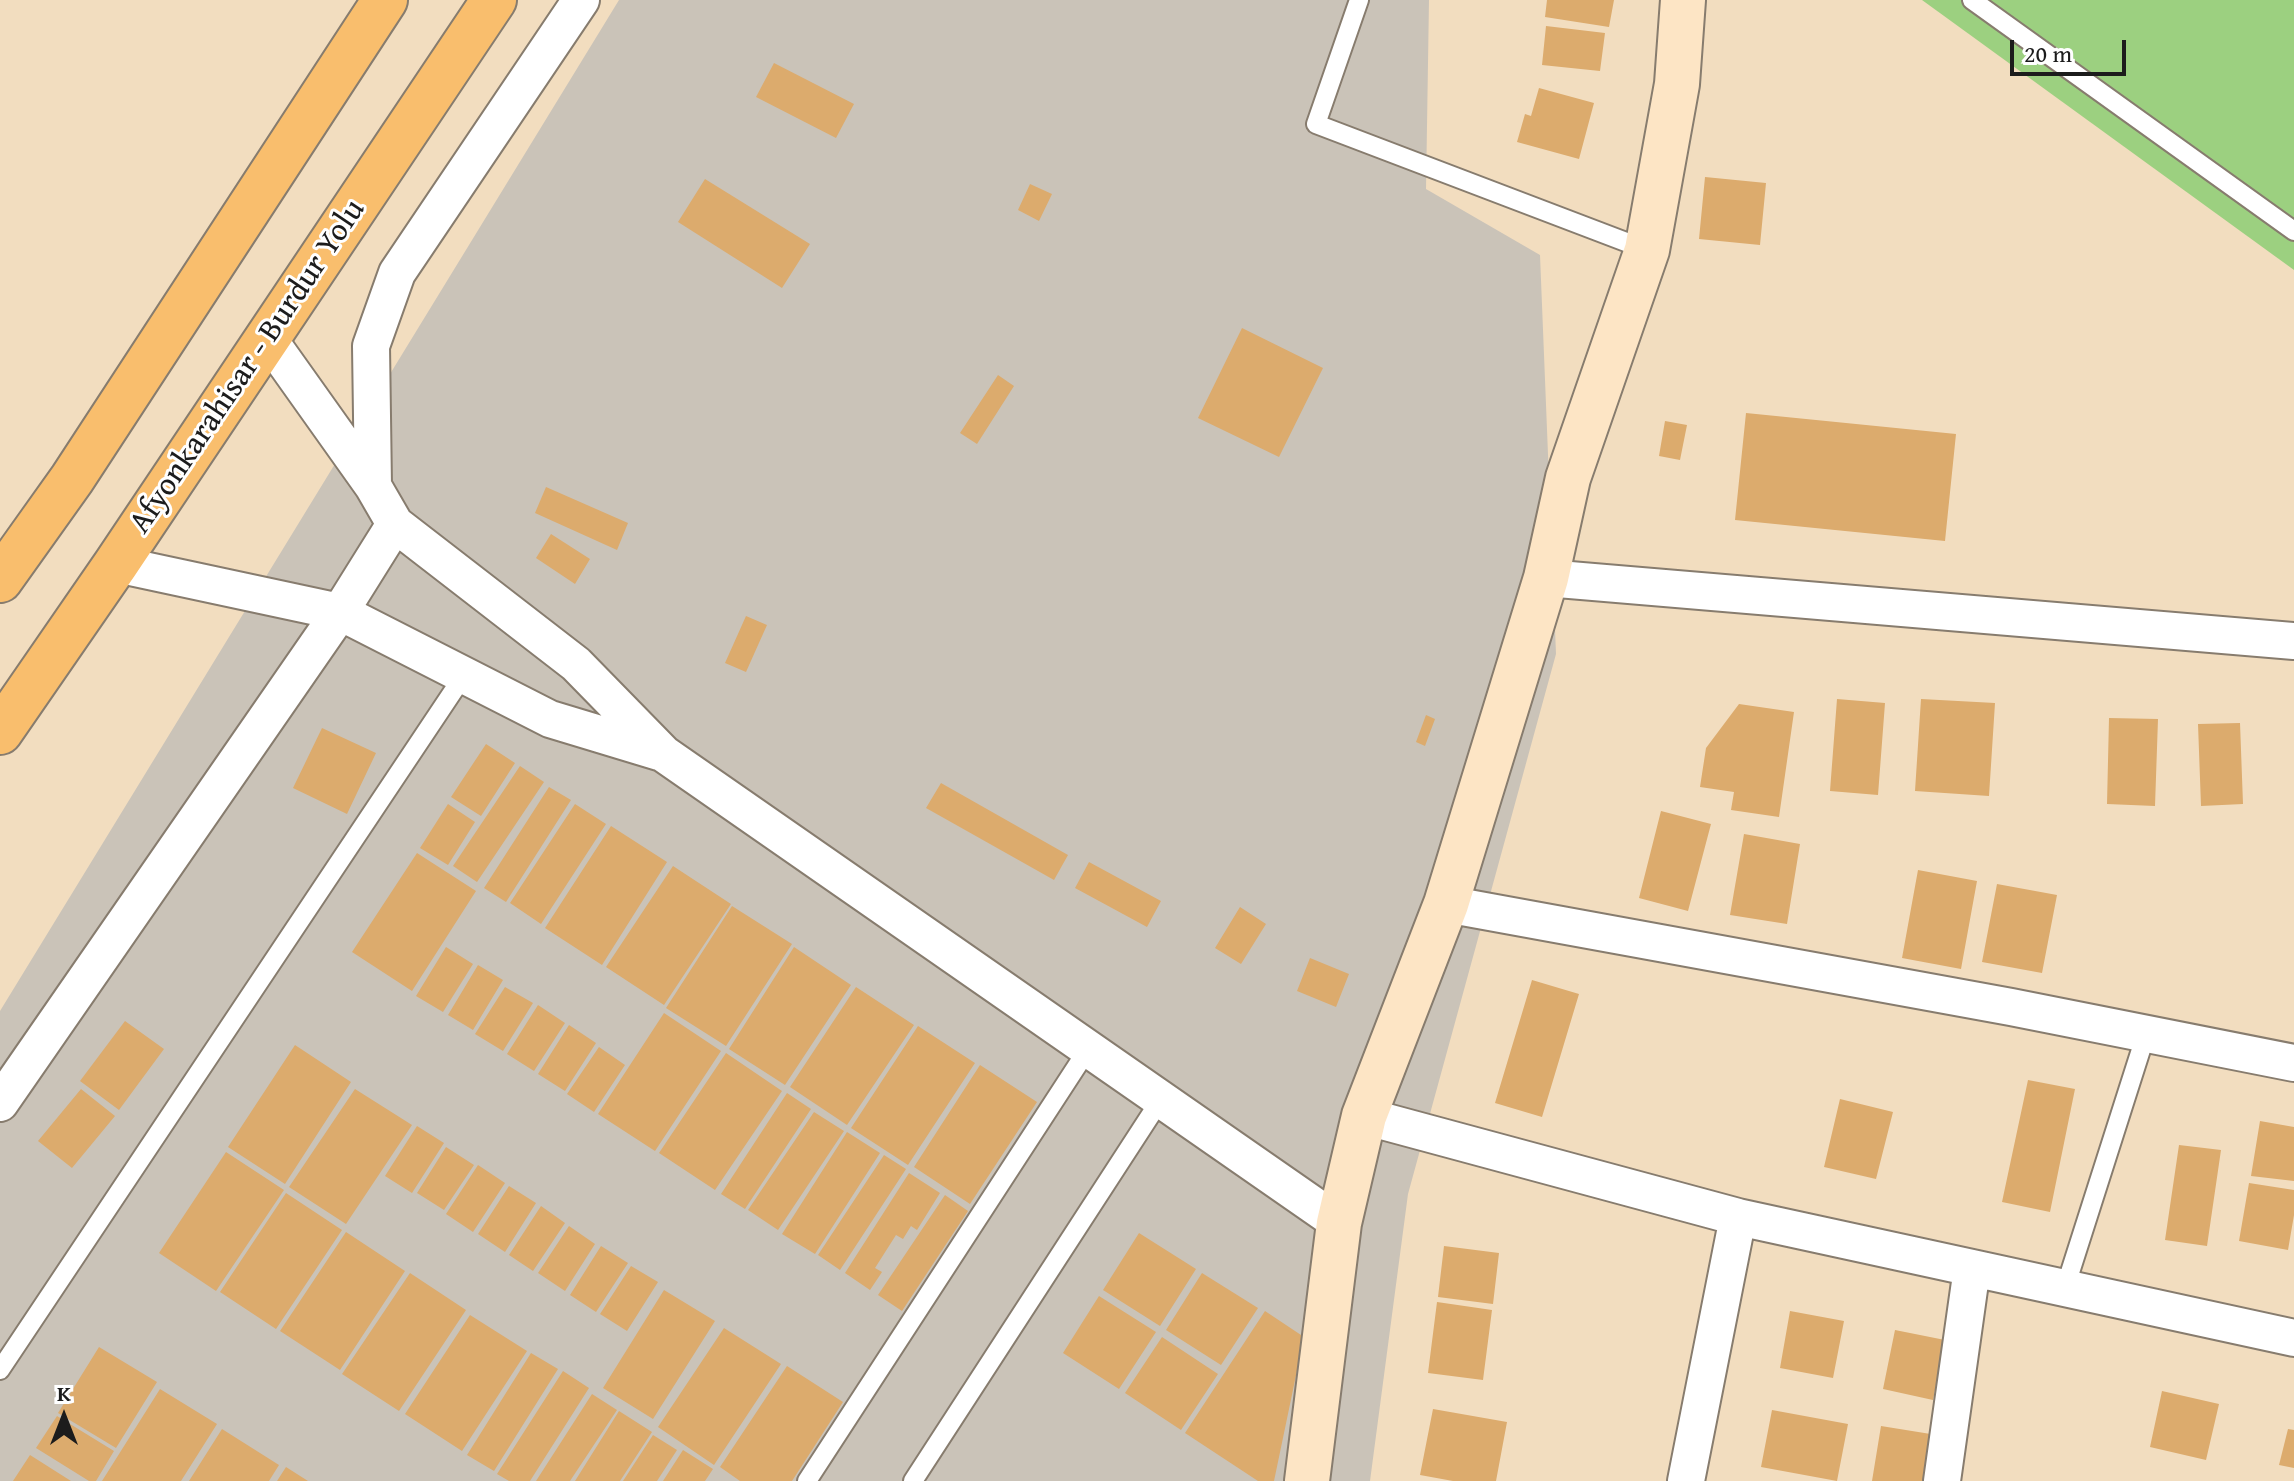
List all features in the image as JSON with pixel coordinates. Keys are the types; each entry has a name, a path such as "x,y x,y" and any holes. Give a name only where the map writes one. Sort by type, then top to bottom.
{"highway":[{"path":"0,580 72,479 385,0"},
{"name":"Afyonkarahisar - Burdur Yolu","path":"0,732 494,0"}],"street":[{"path":"373,486 371,346 397,273 581,0"},
{"path":"1307,1481 1339,1223 1364,1116 1446,904 1546,578 1568,478 1647,250 1677,84 1683,0"},
{"path":"267,337 373,486 395,524 576,664 664,754 1339,1223"},
{"path":"0,1103 340,612 395,524"},
{"path":"116,564 340,612 550,719 664,754"},
{"path":"1546,578 2294,641"},
{"path":"1446,904 2294,1063"},
{"path":"1364,1116 1738,1217 2294,1338"},
{"path":"1686,1481 1738,1217"},
{"path":"1942,1481 1972,1268"}],"lane":[{"path":"1359,0 1316,124 1647,250"},
{"path":"1972,0 2294,231"},
{"path":"0,1370 464,675"},
{"path":"2065,1288 2146,1034"},
{"path":"807,1481 1088,1049"},
{"path":"913,1481 1161,1099"}],"shaded area":[{"path":"619,0 1429,0 1426,189 1540,255 1556,654 1408,1194 1370,1481 0,1481 0,1011"}],"green space":[{"path":"1922,0 2294,0 2294,270"}],"building":[{"path":"1547,0 1614,0 1609,27 1545,17"},
{"path":"1546,26 1605,33 1600,71 1542,65"},
{"path":"774,63 854,104 836,138 756,97"},
{"path":"1539,88 1594,103 1579,159 1517,142 1525,114 1531,116"},
{"path":"1705,177 1766,183 1760,245 1699,239"},
{"path":"705,179 810,244 782,288 678,222"},
{"path":"1030,184 1052,194 1039,221 1018,210"},
{"path":"1242,328 1323,368 1279,457 1198,418"},
{"path":"998,375 1014,386 977,444 960,433"},
{"path":"1746,413 1956,434 1945,541 1735,520"},
{"path":"1665,421 1687,425 1680,460 1659,456"},
{"path":"546,487 628,523 617,550 535,513"},
{"path":"551,534 590,559 575,584 536,558"},
{"path":"746,616 767,625 746,672 725,663"},
{"path":"1837,699 1885,703 1878,795 1830,791"},
{"path":"1921,699 1995,703 1989,796 1915,791"},
{"path":"1739,704 1794,712 1779,817 1731,810 1734,792 1700,787 1706,748"},
{"path":"1426,715 1435,719 1425,746 1416,742"},
{"path":"2109,718 2158,719 2155,806 2107,804"},
{"path":"2240,723 2243,804 2201,806 2198,724"},
{"path":"322,728 376,753 347,814 293,788"},
{"path":"486,744 515,763 481,816 451,797"},
{"path":"520,766 544,782 477,882 453,866"},
{"path":"941,783 1068,855 1054,880 926,808"},
{"path":"549,787 571,800 506,902 484,888"},
{"path":"448,804 475,822 448,865 420,848"},
{"path":"575,804 606,824 541,924 510,903"},
{"path":"1661,811 1711,824 1688,911 1639,898"},
{"path":"611,826 667,862 602,965 545,928"},
{"path":"1744,834 1800,844 1787,924 1730,915"},
{"path":"417,853 476,891 412,991 352,952"},
{"path":"1089,862 1161,901 1147,927 1075,888"},
{"path":"673,866 731,904 664,1005 606,967"},
{"path":"1918,870 1977,881 1961,969 1902,958"},
{"path":"1997,884 2057,895 2042,973 1982,962"},
{"path":"732,906 792,944 726,1046 666,1008"},
{"path":"1240,907 1266,924 1241,964 1215,948"},
{"path":"446,947 473,964 443,1012 416,996"},
{"path":"794,947 851,985 785,1085 729,1049"},
{"path":"1310,958 1349,974 1336,1007 1297,991"},
{"path":"478,965 503,980 473,1030 448,1015"},
{"path":"1532,980 1579,994 1542,1117 1495,1103"},
{"path":"505,987 533,1003 503,1051 475,1034"},
{"path":"856,987 914,1025 847,1125 790,1087"},
{"path":"538,1005 565,1023 534,1071 507,1054"},
{"path":"664,1013 721,1051 655,1151 598,1114"},
{"path":"125,1021 164,1049 119,1110 80,1081"},
{"path":"569,1025 596,1043 565,1091 538,1074"},
{"path":"918,1026 975,1063 908,1165 851,1128"},
{"path":"295,1045 351,1082 285,1184 228,1147"},
{"path":"599,1047 625,1065 594,1112 567,1094"},
{"path":"726,1053 782,1091 715,1190 659,1153"},
{"path":"980,1065 1037,1102 970,1204 914,1167"},
{"path":"2028,1080 2075,1089 2050,1212 2002,1202"},
{"path":"81,1089 115,1116 72,1168 38,1141"},
{"path":"355,1089 412,1125 346,1224 289,1187"},
{"path":"787,1093 811,1109 745,1209 721,1194"},
{"path":"1840,1099 1893,1112 1876,1179 1824,1167"},
{"path":"814,1112 844,1131 778,1230 748,1210"},
{"path":"2260,1121 2294,1127 2294,1181 2251,1176"},
{"path":"417,1126 444,1143 412,1193 385,1176"},
{"path":"847,1132 880,1153 815,1254 782,1234"},
{"path":"2179,1145 2221,1150 2207,1246 2165,1240"},
{"path":"446,1147 474,1165 444,1210 417,1193"},
{"path":"226,1152 284,1190 216,1291 159,1253"},
{"path":"884,1155 906,1169 840,1270 818,1255"},
{"path":"478,1165 505,1183 473,1232 446,1214"},
{"path":"909,1173 940,1193 917,1230 911,1226 903,1239 896,1235 875,1268 882,1272 870,1290 845,1273"},
{"path":"2249,1183 2294,1190 2294,1215 2288,1250 2239,1241"},
{"path":"509,1186 536,1203 505,1252 478,1234"},
{"path":"286,1193 342,1230 276,1329 220,1292"},
{"path":"945,1195 968,1211 902,1311 878,1295"},
{"path":"541,1206 565,1223 533,1271 509,1255"},
{"path":"569,1226 595,1244 565,1291 538,1273"},
{"path":"346,1232 405,1271 340,1370 280,1331"},
{"path":"1139,1233 1196,1269 1160,1326 1103,1290"},
{"path":"601,1246 628,1263 596,1312 570,1295"},
{"path":"1444,1246 1499,1253 1493,1304 1438,1297"},
{"path":"631,1266 658,1282 627,1331 600,1314"},
{"path":"410,1273 466,1310 399,1411 342,1374"},
{"path":"1202,1273 1258,1308 1221,1365 1166,1330"},
{"path":"664,1290 715,1321 653,1419 603,1388"},
{"path":"1099,1296 1156,1332 1119,1389 1063,1353"},
{"path":"1437,1302 1492,1310 1483,1380 1428,1373"},
{"path":"1265,1311 1304,1337 1274,1481 1258,1481 1185,1433"},
{"path":"1790,1311 1844,1321 1833,1378 1780,1368"},
{"path":"470,1315 527,1351 462,1451 405,1414"},
{"path":"724,1328 781,1364 714,1465 658,1427"},
{"path":"1895,1330 1945,1340 1933,1400 1883,1389"},
{"path":"1162,1337 1218,1374 1181,1430 1125,1393"},
{"path":"99,1347 157,1382 116,1448 58,1413"},
{"path":"531,1353 558,1369 494,1471 467,1455"},
{"path":"787,1366 843,1402 792,1481 740,1481 720,1467"},
{"path":"563,1371 589,1388 530,1481 509,1481 497,1474"},
{"path":"160,1389 217,1424 181,1481 102,1481"},
{"path":"2162,1391 2219,1404 2206,1460 2150,1447"},
{"path":"592,1394 617,1410 570,1481 536,1481"},
{"path":"1433,1409 1507,1422 1496,1481 1453,1481 1420,1475"},
{"path":"1772,1410 1848,1424 1837,1481 1761,1467"},
{"path":"619,1411 652,1432 620,1481 575,1481"},
{"path":"57,1416 114,1451 96,1481 89,1481 36,1448"},
{"path":"1881,1426 1943,1436 1936,1481 1872,1481"},
{"path":"222,1429 279,1465 269,1481 189,1481"},
{"path":"2288,1429 2294,1430 2294,1468 2279,1465"},
{"path":"653,1435 677,1450 657,1481 623,1481"},
{"path":"683,1450 713,1469 705,1481 663,1481"},
{"path":"30,1455 71,1481 13,1481"},
{"path":"286,1467 308,1481 277,1481"}]}
